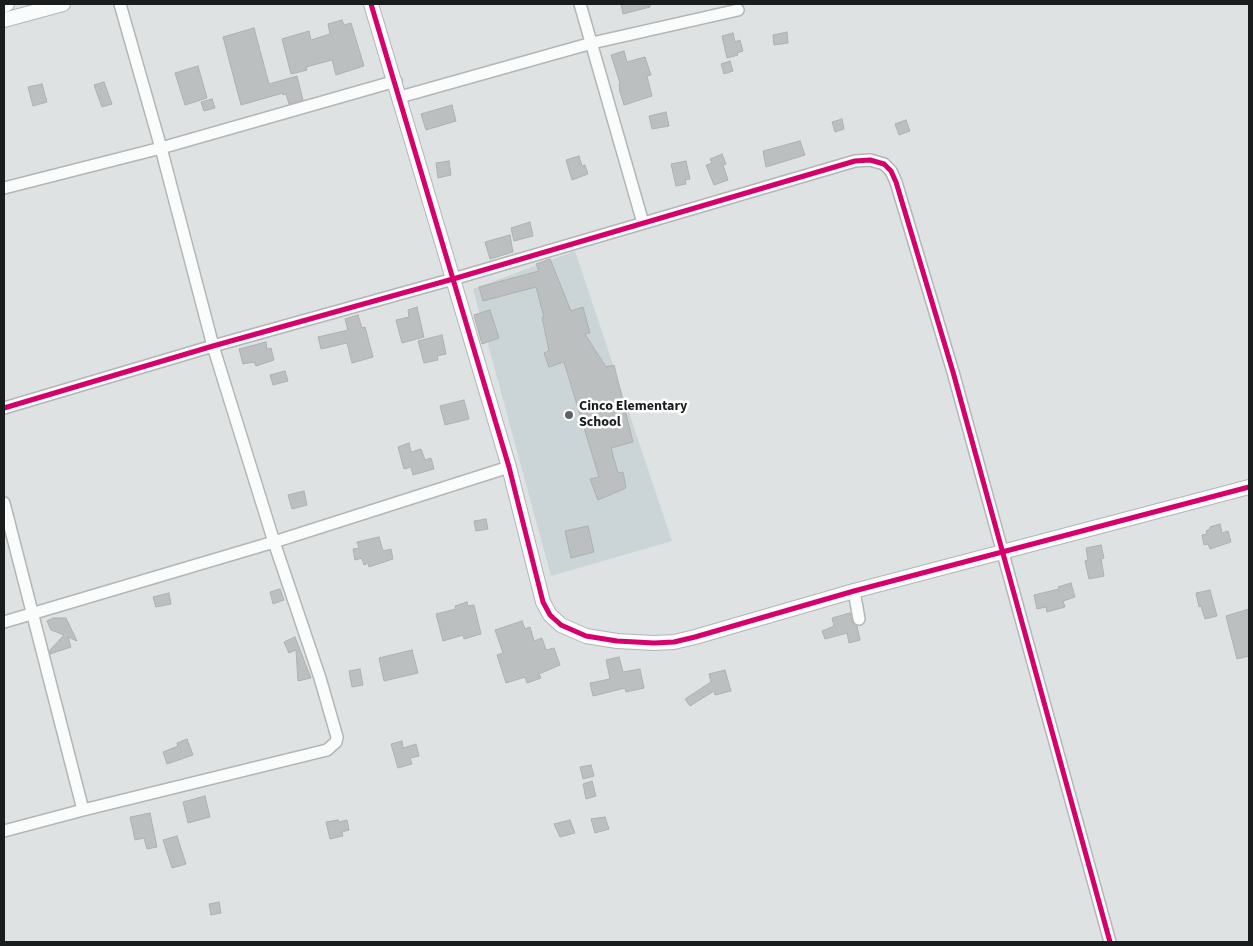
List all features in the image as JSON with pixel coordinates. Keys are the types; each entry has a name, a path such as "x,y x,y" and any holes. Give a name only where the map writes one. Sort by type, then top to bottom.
{"street":[{"path":"4,20 63,4"},
{"path":"4,831 327,750 336,742 337,737 320,678 274,542 213,346 161,148 120,4"},
{"path":"371,4 396,81 509,467 543,602 550,615 561,625 586,636 616,641 674,642 854,591 1003,553 1249,486"},
{"path":"580,4 643,222"},
{"path":"400,97 592,43 738,10"},
{"path":"4,188 161,148 396,81"},
{"path":"4,408 855,161 870,160 884,164 891,171 896,182 956,381 1110,942"},
{"path":"4,622 274,542 509,467"},
{"path":"4,503 84,810"},
{"path":"854,591 859,619"}],"shaded area":[{"name":"Cinco Elementary School","path":"575,251 672,541 551,576 473,289"}],"building":[{"path":"621,4 650,4 650,7 623,14"},
{"path":"342,20 344,25 351,23 364,66 336,75 332,60 306,67 307,70 291,74 282,39 309,31 311,40 330,34 328,24"},
{"path":"254,28 269,84 297,76 303,100 289,104 286,94 283,95 283,93 241,105 223,37"},
{"path":"787,32 788,43 774,45 773,35"},
{"path":"733,33 735,42 740,40 743,51 737,53 738,55 727,58 722,36"},
{"path":"624,51 627,62 645,57 651,75 647,76 652,96 624,105 620,92 620,83 611,55"},
{"path":"730,61 733,71 724,74 721,64"},
{"path":"198,66 207,98 185,105 175,73"},
{"path":"104,82 112,104 102,107 94,85"},
{"path":"42,84 47,102 33,106 28,87"},
{"path":"212,99 215,108 204,111 201,102"},
{"path":"452,105 456,121 426,130 421,114"},
{"path":"666,112 669,126 652,129 649,116"},
{"path":"842,119 844,129 835,132 832,122"},
{"path":"906,120 910,131 899,135 895,124"},
{"path":"800,141 805,155 766,167 763,151"},
{"path":"722,154 726,164 723,165 728,180 714,185 706,165 712,163 710,159"},
{"path":"579,156 582,166 585,165 588,174 572,180 566,160"},
{"path":"449,161 451,175 438,178 436,163"},
{"path":"686,161 690,179 685,180 686,184 676,186 671,164"},
{"path":"530,222 533,236 514,241 511,228"},
{"path":"510,235 513,252 490,259 485,242"},
{"path":"550,259 571,311 583,307 590,333 585,334 606,367 614,365 633,442 611,448 618,473 623,472 626,488 598,500 590,479 599,477 564,362 549,367 544,353 549,351 542,317 544,317 536,287 483,301 479,287 539,271 536,264"},
{"path":"417,307 424,337 402,343 396,320 409,317 408,310"},
{"path":"490,310 499,338 482,344 474,315"},
{"path":"358,315 362,328 365,327 373,357 352,363 347,343 321,349 318,337 348,330 345,319"},
{"path":"442,335 446,354 437,356 438,360 424,363 418,341"},
{"path":"266,342 267,349 271,348 274,360 256,366 254,362 243,364 239,349"},
{"path":"285,371 288,381 273,385 270,375"},
{"path":"464,400 469,419 445,425 440,406"},
{"path":"409,443 411,452 421,449 425,460 431,458 434,469 413,475 411,467 404,469 398,447"},
{"path":"304,491 307,505 292,509 288,495"},
{"path":"486,519 488,529 476,531 474,521"},
{"path":"1220,524 1222,533 1228,531 1231,542 1210,549 1208,544 1204,545 1202,535 1207,534 1206,531 1210,527"},
{"path":"588,526 594,552 571,558 565,531"},
{"path":"379,537 383,551 391,549 393,559 369,567 368,563 364,565 362,558 355,560 353,549 359,548 357,542"},
{"path":"1101,545 1104,558 1101,559 1104,576 1089,579 1085,561 1088,560 1086,548"},
{"path":"1071,583 1075,597 1063,601 1065,607 1047,612 1046,607 1037,609 1034,595 1059,589 1058,587"},
{"path":"280,589 284,600 273,604 270,592"},
{"path":"1210,590 1217,616 1205,619 1201,606 1199,607 1196,593"},
{"path":"169,593 171,604 156,607 153,597"},
{"path":"467,602 468,606 474,605 481,634 464,639 463,635 443,641 436,614 456,609 455,606"},
{"path":"1249,609 1249,656 1237,659 1226,616"},
{"path":"850,613 853,623 857,626 860,640 849,643 847,633 825,639 822,631 834,626 832,618"},
{"path":"53,618 66,618 77,641 68,637 71,647 50,654 50,650 64,635 51,630 47,621"},
{"path":"522,621 525,629 530,627 534,641 542,638 546,650 554,648 560,665 539,674 541,678 527,683 525,677 506,683 497,655 503,653 495,630"},
{"path":"295,637 311,678 298,681 296,650 289,653 284,642"},
{"path":"412,650 418,673 384,681 379,658"},
{"path":"619,657 623,672 640,669 644,688 626,692 625,688 593,696 590,683 610,679 606,660"},
{"path":"360,669 363,685 352,687 349,671"},
{"path":"725,670 731,691 715,695 714,691 690,706 685,699 711,682 709,674"},
{"path":"187,739 193,755 167,764 163,752 178,746 177,743"},
{"path":"402,741 403,748 416,744 419,756 410,758 412,764 398,768 391,744"},
{"path":"591,765 594,776 583,779 580,767"},
{"path":"592,781 596,796 586,799 583,784"},
{"path":"205,796 210,817 188,823 183,802"},
{"path":"150,813 157,847 147,849 144,838 135,840 130,817"},
{"path":"605,817 609,829 595,833 591,819"},
{"path":"338,820 339,822 347,820 349,830 342,832 343,836 330,839 326,822"},
{"path":"570,820 575,833 560,837 554,824"},
{"path":"177,836 186,864 172,868 163,840"},
{"path":"219,902 221,913 211,915 209,904"}],"cycle path":[{"path":"371,4 509,467 543,602 550,615 561,625 586,636 617,641 674,642 854,591 1249,487"},
{"path":"4,408 855,161 870,160 884,164 891,171 896,182 953,372 1110,942"}],"place":[{"name":"Cinco Elementary School","path":"569,415"}]}
